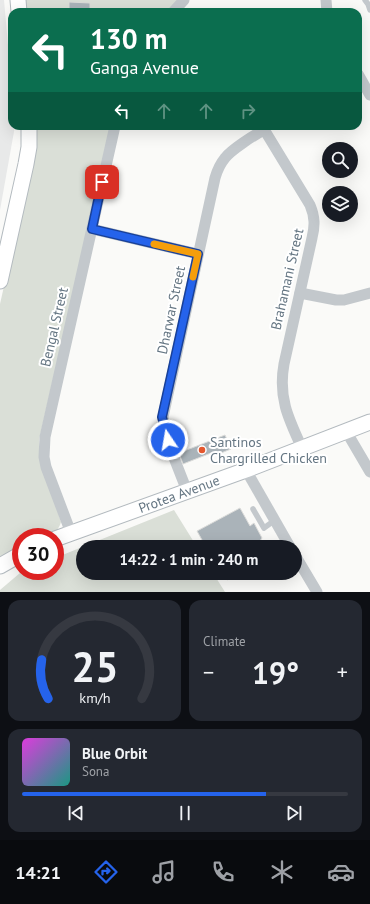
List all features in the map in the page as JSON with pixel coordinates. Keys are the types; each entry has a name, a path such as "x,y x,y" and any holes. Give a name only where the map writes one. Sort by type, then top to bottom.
{"street":[{"path":"177,8 184,0"},
{"path":"362,81 370,95"},
{"path":"1,274 26,164 29,147 29,130"},
{"name":"Bengal Street","path":"71,533 46,467 44,457 45,442 114,130"},
{"name":"Dharwar Street","path":"187,491 168,440 162,417 215,178 226,157 261,130"},
{"name":"Brahamani Street","path":"264,130 310,205 315,226 284,364 282,391 289,418 302,448"},
{"path":"92,229 198,254"},
{"path":"300,293 336,300 344,300 370,293"},
{"name":"Protea Avenue","path":"64,536 246,470 370,422"},
{"path":"346,431 370,472"},
{"path":"246,470 286,540"},
{"path":"0,566 12,559"},
{"path":"302,567 317,592"}],"lane":[{"path":"365,0 370,10"},
{"path":"253,508 264,528 274,520"}],"shaded area":[{"path":"0,0 4,0 8,45 8,130 14,130 0,210"},
{"path":"23,0 179,0 172,8 24,8"},
{"path":"35,130 110,130 39,440 39,453 61,522 58,528 12,528 12,551 0,557 0,304 30,171"},
{"path":"174,510 193,540 100,540"},
{"path":"76,550 76,580 217,580 225,592 0,592 0,590 12,580 64,580 64,554"}],"building":[{"path":"69,2 90,3 90,8 69,8"},
{"path":"225,435 231,449 216,455 215,453 212,455 211,453 183,464 179,453"},
{"path":"240,508 250,526 254,523 262,538 261,540 202,540 197,531"}],"slow traffic":[{"path":"154,244 198,254 193,277"}],"place":[{"name":"Santinos Chargrilled Chicken","path":"202,450"}],"route":[{"path":"102,182 92,229 198,254 162,417 168,440"}]}
